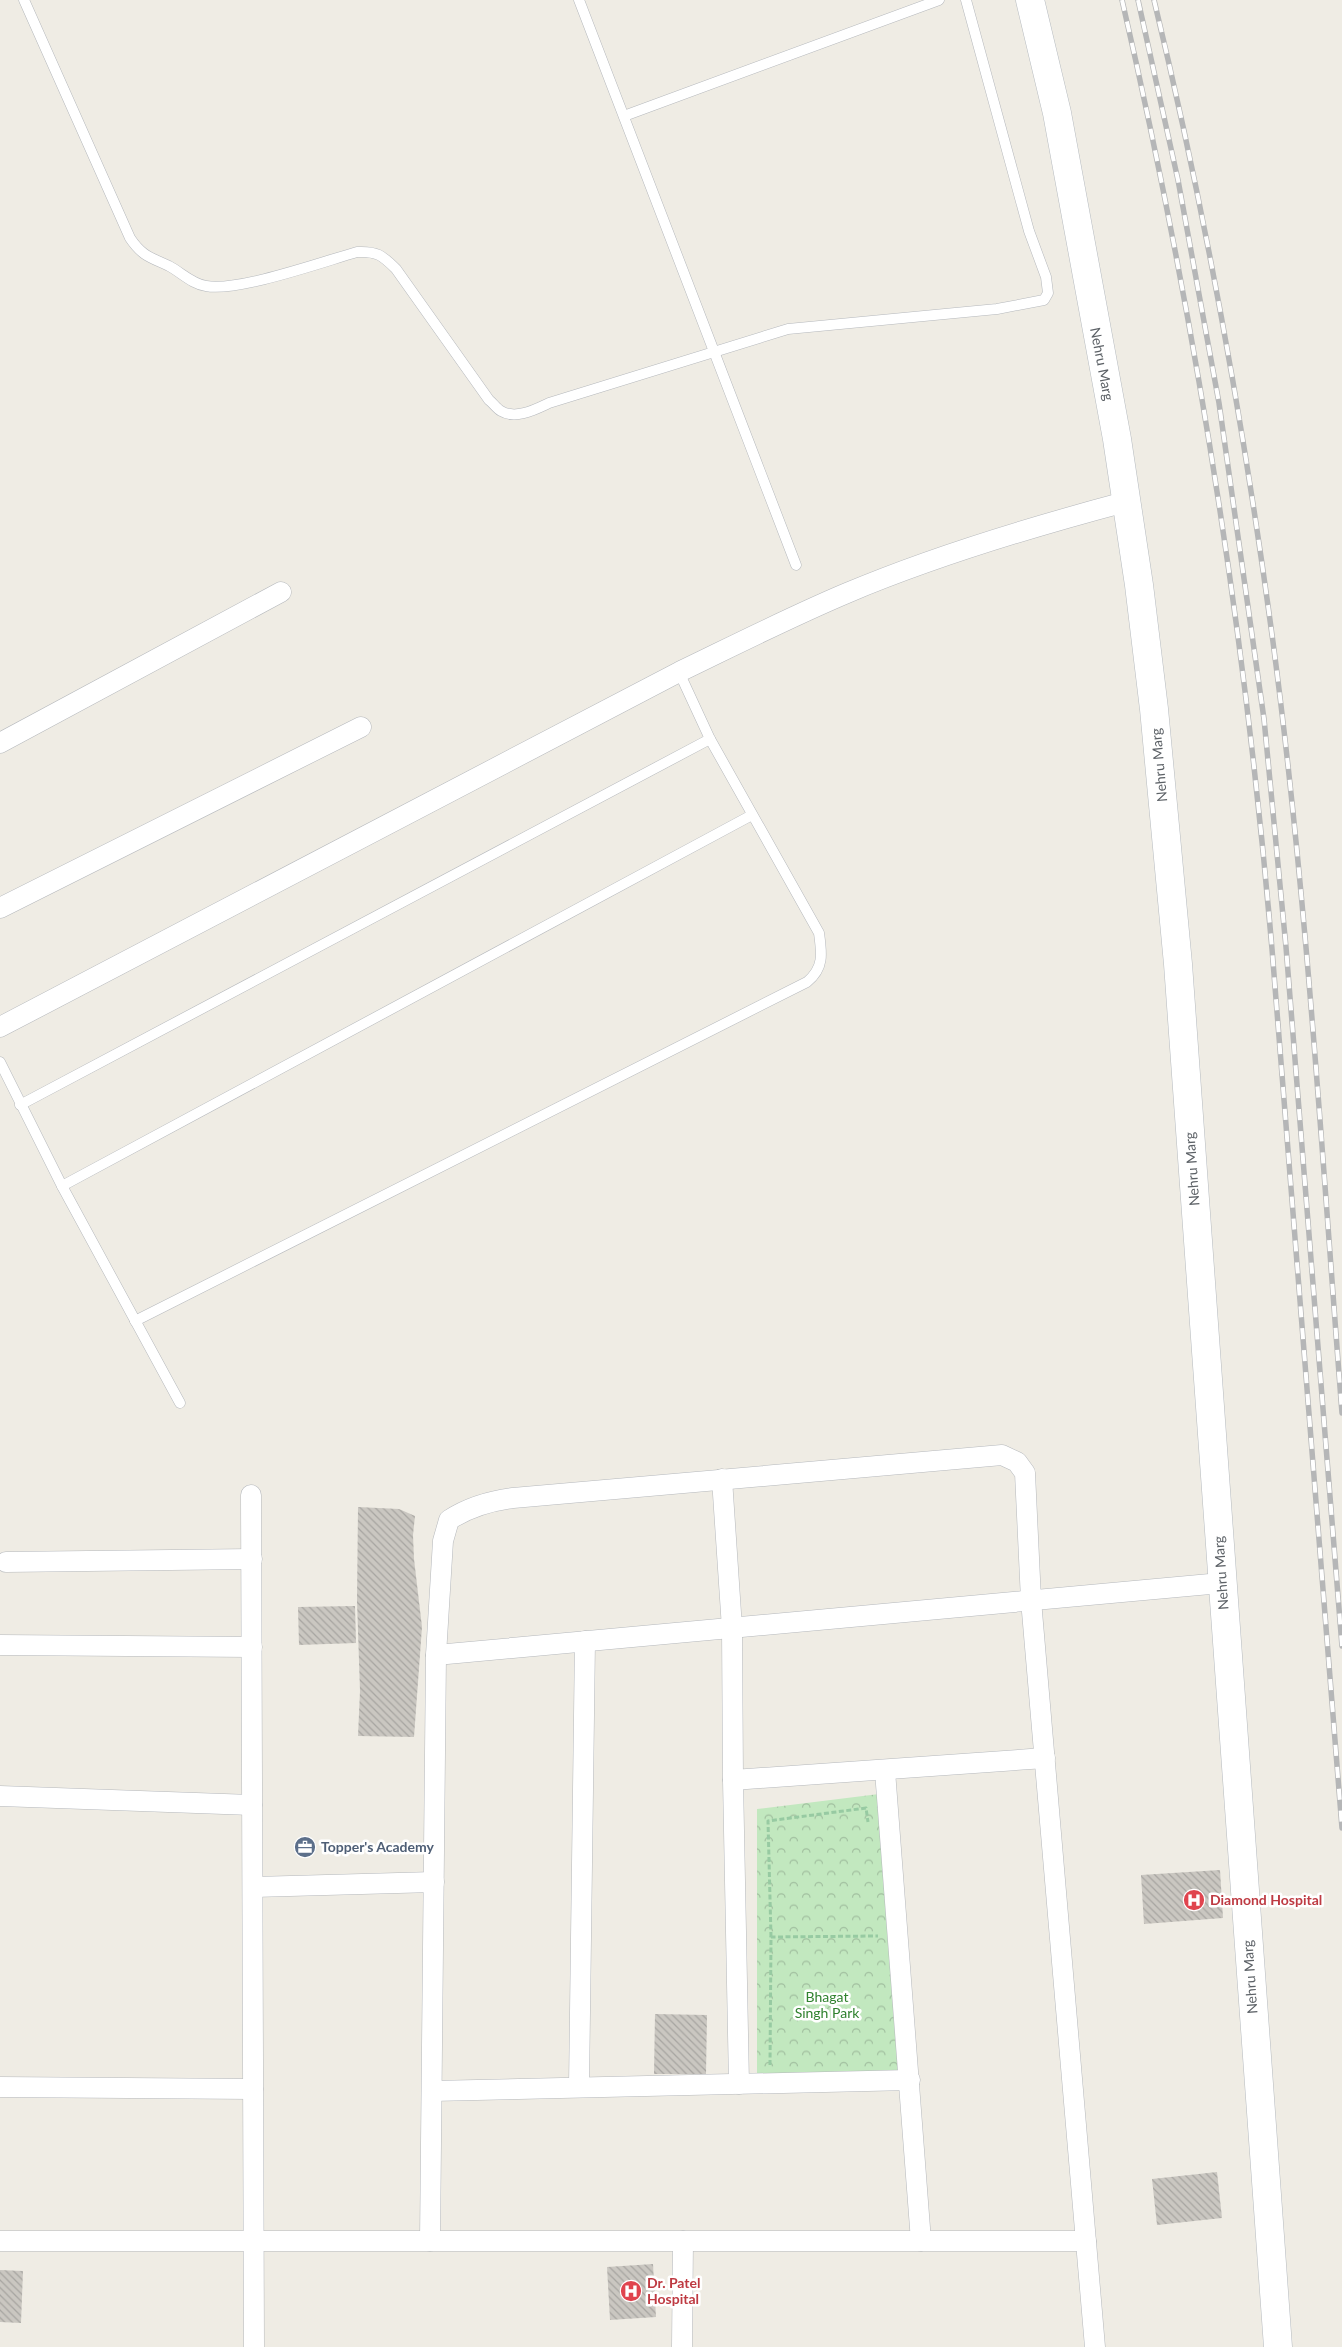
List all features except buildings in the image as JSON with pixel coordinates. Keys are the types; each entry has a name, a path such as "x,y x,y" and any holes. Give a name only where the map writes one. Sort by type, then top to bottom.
{"street":[{"name":"Nehru Marg","path":"1030,0 1057,113 1116,439 1139,585 1152,690 1178,964 1278,2347"},
{"path":"0,1027 679,672 848,593 1011,534 1125,502"},
{"path":"0,743 281,592"},
{"path":"0,908 361,727"},
{"path":"430,2241 436,1655 443,1541 449,1520 465,1509 493,1501 513,1498 1002,1455 1017,1462 1025,1473 1032,1600 1095,2347"},
{"path":"722,1479 732,1628 732,1780 739,2084"},
{"path":"251,1495 254,2347"},
{"path":"6,1562 252,1559"},
{"path":"436,1655 1222,1583"},
{"path":"579,2088 585,1642"},
{"path":"0,1645 252,1647"},
{"path":"732,1780 885,1771 1045,1758"},
{"path":"885,1771 921,2241"},
{"path":"0,1796 252,1805"},
{"path":"252,1887 434,1882"},
{"path":"432,2091 910,2080"},
{"path":"0,2087 253,2090"},
{"path":"0,2241 1086,2241"},
{"path":"682,2347 683,2241"}],"lane":[{"path":"24,0 130,238 140,252 178,271 194,283 208,287 247,282 356,252 372,251 384,258 396,269 489,400 501,411 513,414 531,412 549,403 788,329 997,308 1044,300 1048,293 1046,277 1028,231 966,0"},
{"path":"579,0 796,565"},
{"path":"624,116 939,0"},
{"path":"135,1321 798,986 815,975 821,964 819,933 710,739 679,672"},
{"path":"20,1104 710,739"},
{"path":"62,1186 752,814"},
{"path":"0,1062 62,1186 180,1403"}],"path":[{"path":"770,2069 771,1937 768,1821 866,1808 868,1827"},
{"path":"877,1926 879,1945"},
{"path":"771,1937 878,1936"}],"green space":[{"name":"Bhagat Singh Park","path":"879,1794 902,2073 757,2077 757,1809"}],"railway":[{"path":"1122,0 1148,117 1194,353 1232,590 1247,710 1261,829 1272,949 1342,1828"},
{"path":"1138,0 1178,180 1219,403 1264,719 1286,947 1342,1646"},
{"path":"1154,0 1173,79 1222,319 1262,561 1273,642 1285,738 1304,931 1342,1413"}],"place":[{"name":"Topper's Academy","path":"305,1847"},
{"name":"Diamond Hospital","path":"1194,1900"},
{"name":"Dr. Patel Hospital","path":"631,2291"}]}
